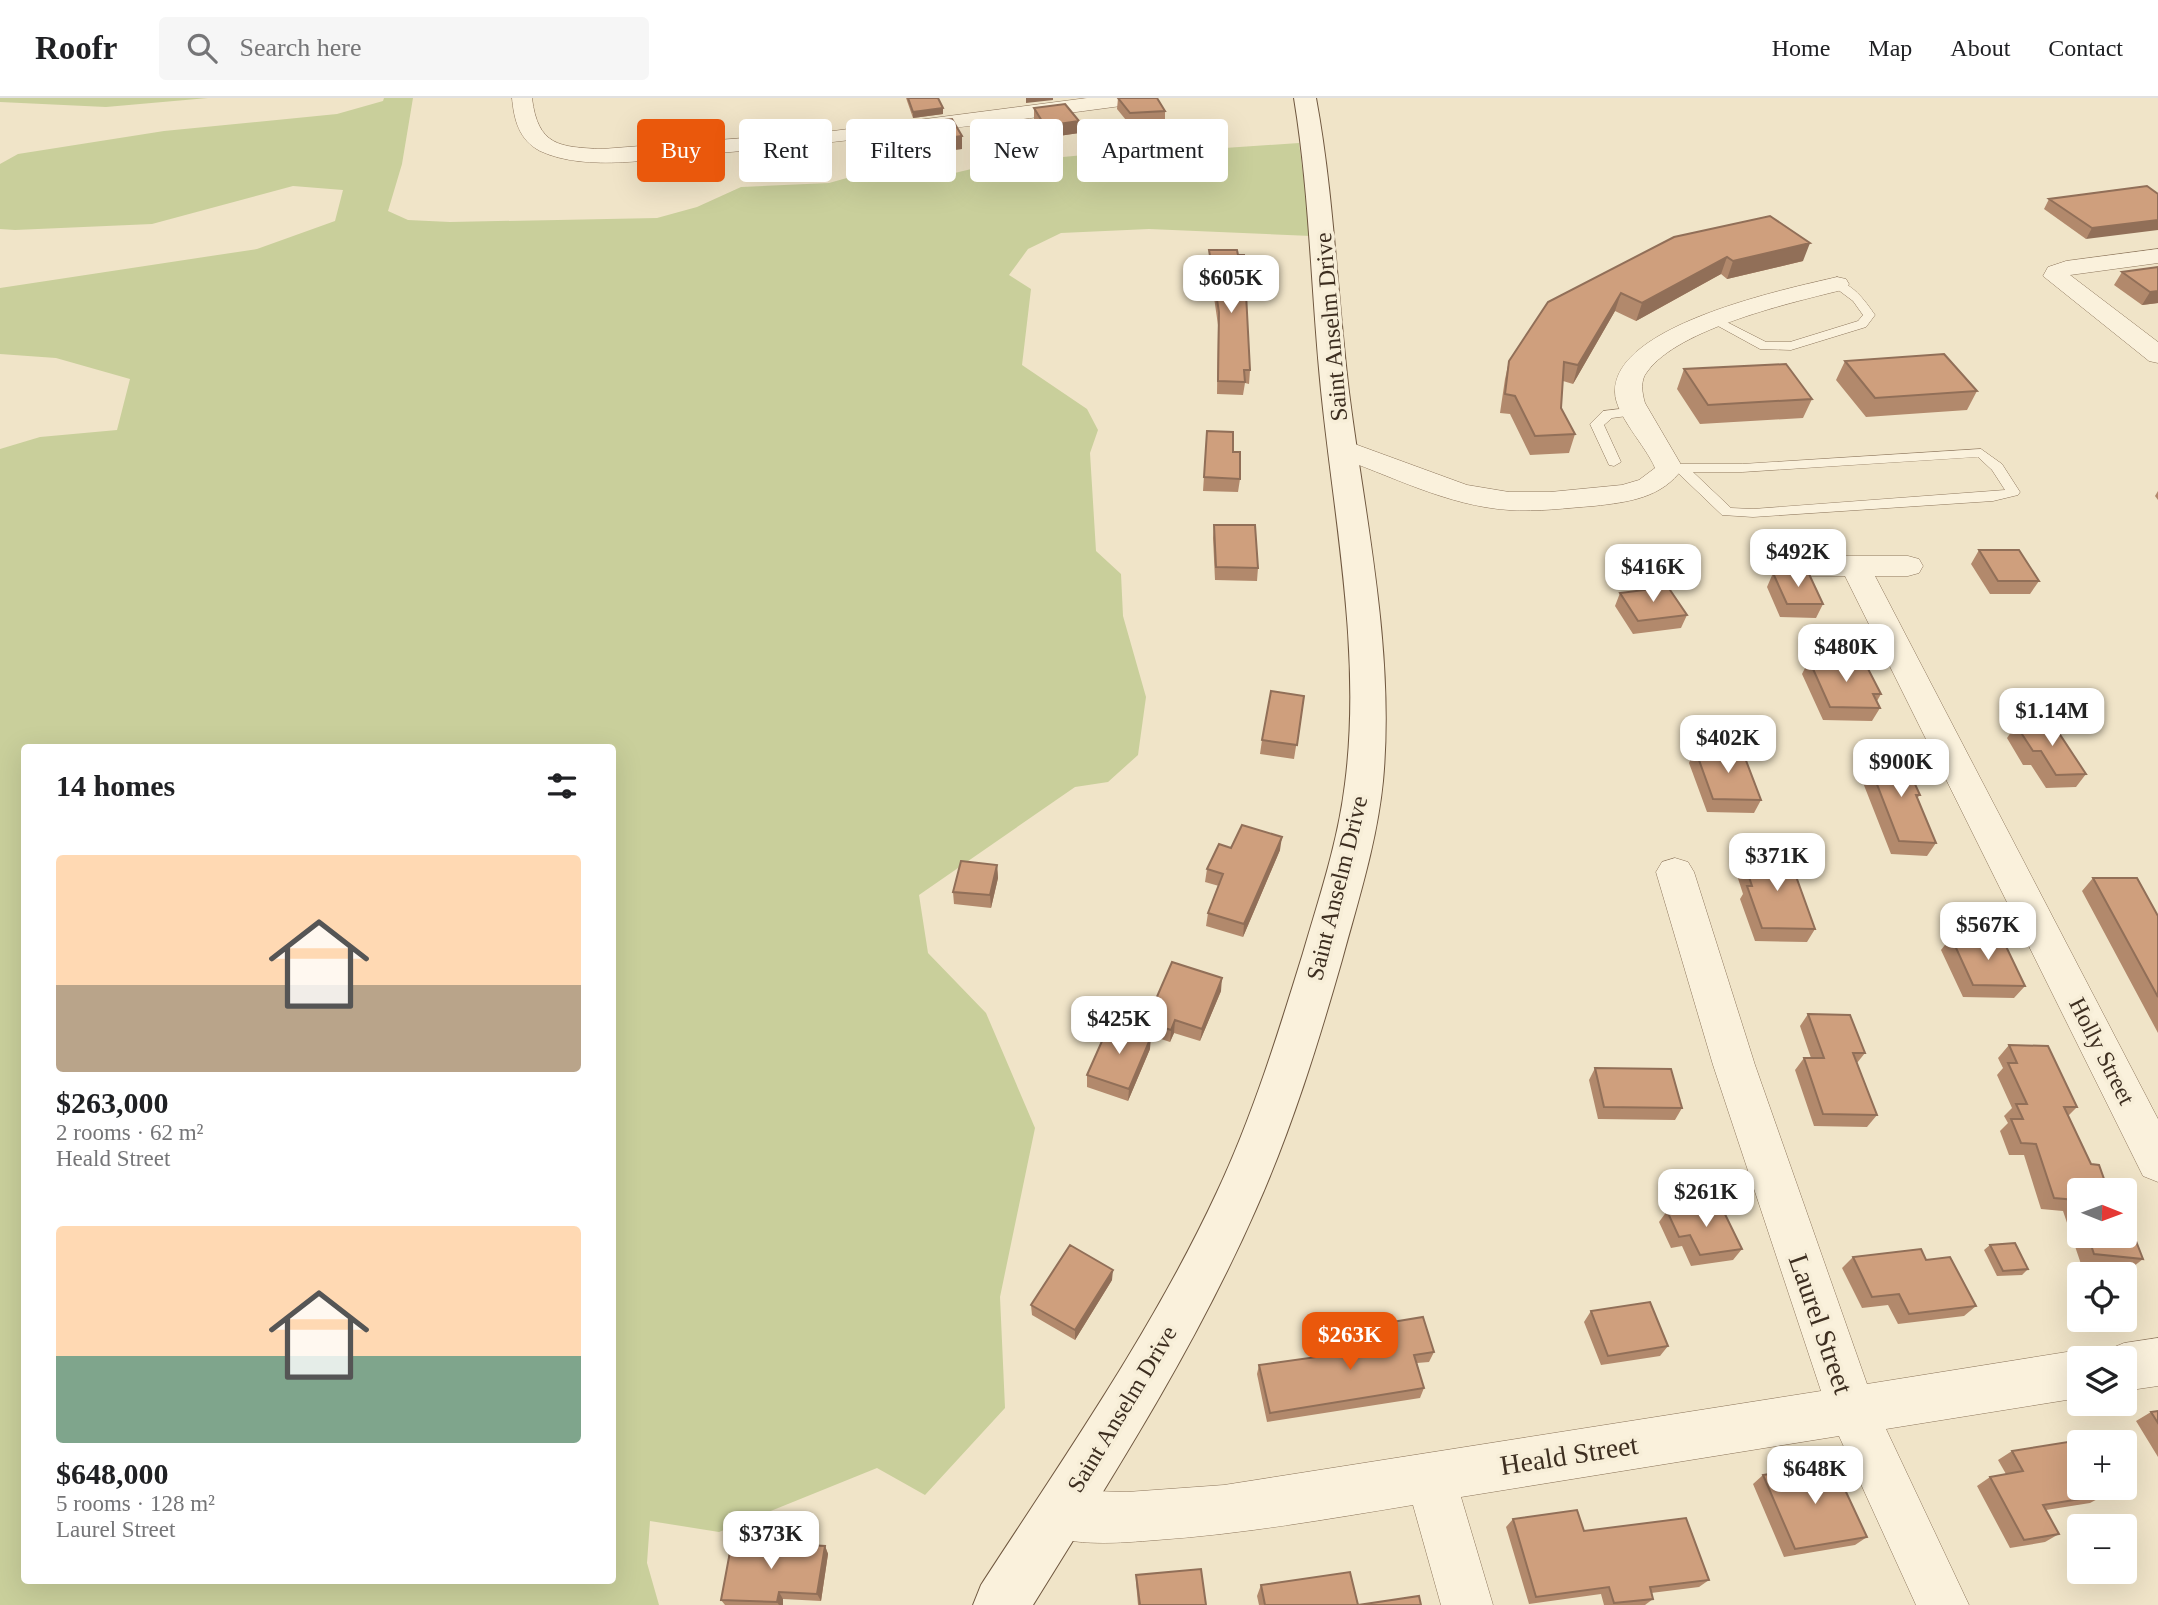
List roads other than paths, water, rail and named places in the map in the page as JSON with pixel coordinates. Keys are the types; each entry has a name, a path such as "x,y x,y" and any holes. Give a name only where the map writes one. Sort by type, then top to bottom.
{"street":[{"path":"522,98 527,125 533,136 543,143 573,154 602,156 833,137 1136,98"},
{"name":"Saint Anselm Drive","path":"1001,1605 1182,1308 1225,1226 1277,1095 1317,972 1346,870 1366,763 1367,682 1334,390 1318,181 1305,98"},
{"path":"2158,256 2066,268 2055,276 2158,355"},
{"path":"1342,449 1452,489 1496,500 1535,501 1621,494 1661,480 1675,468 1627,391 1629,380 1637,368 1660,346 1713,320 1771,299 1837,284"},
{"path":"1804,566 1908,566"},
{"name":"Holly Street","path":"1855,566 2158,1162"},
{"name":"Laurel Street","path":"1675,872 1734,1065 1851,1408 1942,1605"},
{"path":"2137,1365 2158,1362"},
{"name":"Heald Street","path":"1058,1515 1127,1517 1200,1512 2067,1376"},
{"path":"1430,1476 1467,1605"}],"lane":[{"path":"1713,320 1764,346 1791,346 1862,324 1869,314 1857,298 1837,284"},
{"path":"1614,462 1597,424 1608,414 1637,411"},
{"path":"1981,453 1997,467 2013,492 1993,497 1753,513 1727,512 1675,468 1742,468 1981,453"}]}
